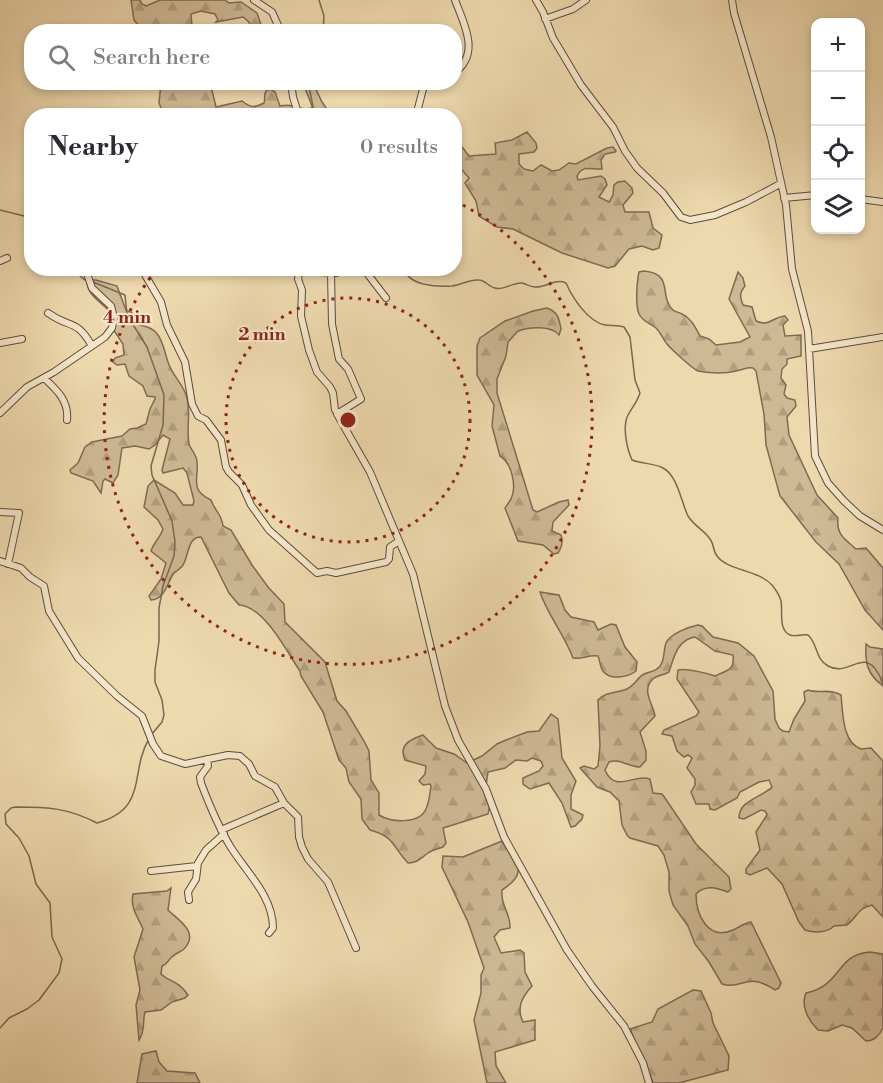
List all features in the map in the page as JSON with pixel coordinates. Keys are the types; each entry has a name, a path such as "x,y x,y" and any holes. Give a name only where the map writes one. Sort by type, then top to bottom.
{"street":[{"path":"254,0 272,12 277,24"},
{"path":"455,0 470,42 462,67"},
{"path":"536,0 553,38 580,84 613,127 637,168 663,193 681,217 690,220 715,215 780,184"},
{"path":"545,19 573,9 586,0"},
{"path":"732,0 771,137 789,219 792,269 807,326 814,448 820,469 828,483 861,516 883,530"},
{"path":"292,90 296,108"},
{"path":"418,108 423,90"},
{"path":"784,198 811,195"},
{"path":"865,200 883,202"},
{"path":"0,261 7,258"},
{"path":"0,413 27,387 109,334 114,318 111,306 89,283 87,276"},
{"path":"146,276 161,302 167,326 185,362 192,404 198,416 207,420 221,440 226,467 241,483 251,505 269,530 316,573 327,571 336,573 386,562 389,560 390,547 399,541"},
{"path":"299,276 302,290 301,316 316,372 333,393 334,409 338,412 370,472 414,578 445,706 458,740 486,789 506,840 556,930 592,986 624,1026 650,1083"},
{"path":"331,276 332,324 339,359 348,369 361,399 338,412"},
{"path":"369,276 386,298"},
{"path":"48,313 56,319 80,328 92,346"},
{"path":"809,349 883,337"},
{"path":"0,343 22,339"},
{"path":"44,378 59,392 68,410 68,420"},
{"path":"0,512 19,513 8,564"},
{"path":"0,561 21,568 44,586 49,611 78,658 117,696 142,716 153,744 161,756 185,764 228,754 240,756 249,764 255,776 275,787 284,802 298,817 302,847 308,859 328,882 356,948"},
{"path":"207,759 207,766 200,780 223,832 268,902 273,924 273,928 268,933"},
{"path":"189,900 188,892 196,879 197,866 223,832 284,802"},
{"path":"151,872 197,866"}],"green space":[{"path":"131,0 140,0 146,6 160,0 225,0 229,3 241,2 257,13 261,24 250,24 243,17 216,22 218,20 215,14 201,11 191,14 192,24 137,24 134,20"},
{"path":"160,90 212,90 216,107 242,101 250,106 258,106 264,103 265,93 272,90 275,92 280,106 290,105 300,108 161,108 159,103"},
{"path":"306,90 316,90 326,108 312,108"},
{"path":"527,132 536,143 537,148 534,152 519,154 519,164 524,169 533,171 541,165 552,171 559,170 569,163 576,164 613,147 616,151 605,154 601,160 602,169 582,170 577,176 578,180 601,176 607,185 599,197 609,202 613,195 614,185 625,181 632,188 633,193 623,205 625,212 649,212 653,228 662,235 659,248 653,250 642,246 629,249 615,266 608,268 562,253 513,229 497,227 479,216 476,201 465,183 469,178 462,170 462,147 469,156 496,154 495,143 512,140"},
{"path":"644,271 660,276 666,298 673,310 688,318 700,336 716,345 740,342 750,337 729,299 738,272 745,286 741,300 743,305 752,307 756,321 764,323 785,316 788,320 783,325 785,336 801,335 801,356 787,359 787,364 782,369 781,378 786,385 784,394 787,398 795,400 796,406 787,417 789,435 817,495 838,518 838,529 842,536 856,549 866,548 883,568 883,630 865,610 839,564 816,542 780,496 766,445 764,414 756,371 751,368 727,373 698,371 682,359 667,344 656,328 639,314 637,299 639,272"},
{"path":"87,280 117,286 126,310 134,314 139,325 157,333 160,338 170,367 187,398 188,438 197,461 197,488 211,500 223,526 231,530 252,565 284,604 285,622 325,662 337,701 346,711 369,751 371,780 379,793 379,815 390,819 411,820 422,814 427,807 431,786 430,784 423,785 419,781 425,774 426,766 405,760 403,755 404,747 410,741 423,735 436,748 454,754 467,763 506,740 527,732 539,731 551,714 558,719 562,758 576,781 571,795 571,809 583,815 575,826 571,827 562,803 549,783 530,789 523,784 523,778 539,771 543,766 541,761 532,758 527,761 516,760 505,768 488,772 485,792 490,805 488,814 443,828 446,843 443,847 408,863 389,839 370,830 362,819 361,799 349,782 346,768 339,760 323,712 300,671 266,621 248,607 239,605 229,593 201,537 191,543 183,565 174,573 160,597 151,600 149,596 161,579 166,563 151,551 163,529 158,520 144,507 148,486 154,480 175,493 183,505 193,505 194,501 187,473 183,468 163,473 170,439 163,435 149,449 135,446 122,448 118,475 113,483 105,479 103,481 101,493 93,481 71,473 70,470 78,463 85,447 92,442 122,436 130,429 146,424 155,399 155,397 147,396 143,386 129,376 125,364 117,365 113,362 115,358 124,355 123,344 111,326 110,312 89,290"},
{"path":"547,308 554,311 559,319 561,329 559,335 545,328 518,331 508,342 506,356 497,379 497,393 533,510 537,512 568,500 569,505 553,522 552,531 561,535 562,540 558,553 554,554 543,545 518,541 505,508 513,494 512,476 508,464 500,456 492,426 494,405 477,375 477,346 480,338 505,321"},
{"path":"540,592 559,595 565,610 571,617 594,622 598,630 611,624 616,625 625,647 637,662 636,671 614,677 603,671 598,656 573,658"},
{"path":"698,625 713,637 738,643 754,656 773,691 775,719 783,731 789,732 805,701 804,692 808,690 837,693 841,695 843,718 850,740 861,749 871,748 883,761 883,917 872,905 860,911 847,925 834,926 828,930 816,932 805,930 782,884 767,868 750,875 746,873 746,869 760,850 756,832 767,815 761,810 744,819 739,818 740,812 747,803 772,787 769,780 759,782 740,792 737,798 715,810 710,809 709,804 696,804 691,792 695,779 687,768 692,758 688,755 684,757 677,751 672,736 662,734 664,730 696,716 699,712 677,679 678,670 691,670 715,676 731,667 733,655 715,651 695,637 680,645 669,672 654,678 648,687 648,697 655,716 640,732 646,751 646,760 640,767 613,761 609,762 605,770 614,781 650,779 653,793 662,794 696,844 729,877 731,889 728,892 707,888 696,894 701,918 710,929 717,932 733,930 751,922 781,983 775,990 751,981 735,985 722,984 695,944 688,926 673,905 669,891 669,872 664,855 658,846 630,838 627,835 622,825 619,801 610,792 597,787 580,768 584,766 594,769 598,766 600,746 598,700 608,694 627,689 644,674 660,667 668,640 680,631"},
{"path":"866,644 883,649 883,686 873,677 868,668"},
{"path":"502,841 516,862 518,873 511,884 502,890 510,928 500,930 494,937 501,953 520,950 524,953 525,972 532,986 525,994 520,1012 523,1022 535,1020 535,1040 495,1052 496,1066 506,1083 487,1083 474,1020 484,968 468,922 442,867 443,856 463,857"},
{"path":"171,888 168,910 182,922 190,937 184,949 162,966 161,974 180,986 188,995 161,1010 145,1012 139,1040 136,1005 140,990 134,957 143,929 134,908 133,894 167,891"},
{"path":"870,952 883,954 883,1028 880,1033 874,1039 866,1041 852,1028 842,1025 828,1031 818,1030 806,1013 804,998 806,993 826,984 851,958"},
{"path":"693,990 701,991 711,1013 713,1023 729,1056 728,1070 679,1083 653,1083 630,1029 652,1022 658,1009"},
{"path":"156,1051 159,1062 167,1071 195,1073 200,1083 137,1083 142,1054"}],"waterway":[{"path":"319,0 324,16 324,24"},
{"path":"310,90 313,108"},
{"path":"0,210 24,216"},
{"path":"80,276 85,280"},
{"path":"409,276 417,282 439,286 452,286 479,280 498,289 519,283 539,287 562,282 566,283 576,302 593,319 605,325 624,327 630,337 635,380 640,393 628,415 625,426 632,460 659,466 668,472 676,483 688,516 710,539 716,554 722,561 759,576 772,585 780,599 782,625 786,633 792,636 808,635 821,659 828,666 837,669 864,662 870,664 883,683"},
{"path":"93,282 125,295 127,315 147,347 164,395 163,425 151,466 152,475 172,521 175,542 174,556 163,586 159,608 159,641 155,670 155,682 162,700 164,715 162,722 151,735"},
{"path":"0,1028 9,1018 39,1000 59,973 62,959 52,937 50,903 36,884 29,856 19,838 6,824 5,814 11,808 27,807 67,811 97,823 113,817 124,809 131,799 143,752 149,739"}]}
